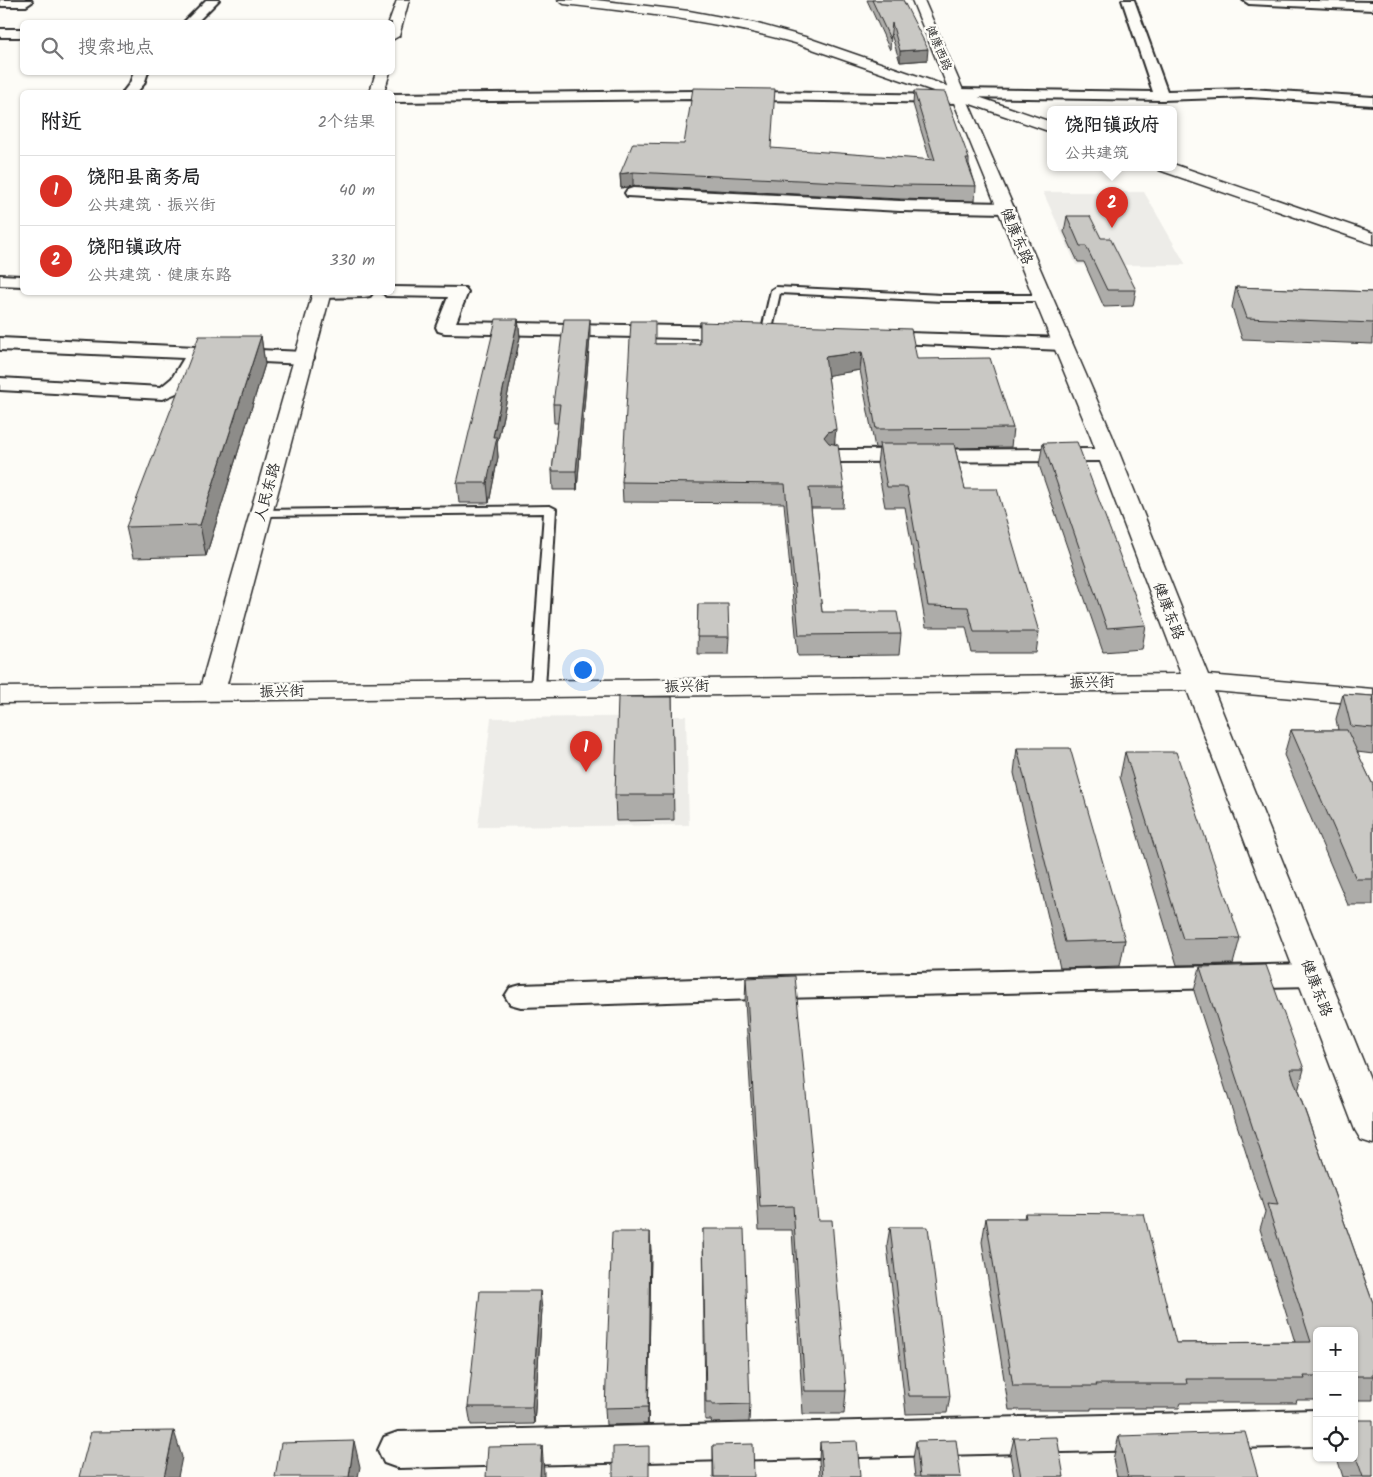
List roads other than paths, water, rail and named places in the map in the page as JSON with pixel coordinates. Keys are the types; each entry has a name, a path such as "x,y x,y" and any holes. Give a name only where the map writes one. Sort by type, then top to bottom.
{"street":[{"path":"192,20 213,0"},
{"path":"395,26 403,0"},
{"path":"564,0 681,14 754,27 800,40 1047,126"},
{"name":"健康西路","path":"918,0 959,96"},
{"path":"1128,0 1162,96"},
{"path":"1249,0 1373,6"},
{"path":"0,2 25,1 31,16"},
{"path":"0,33 20,33"},
{"path":"132,90 140,75"},
{"path":"378,90 382,75"},
{"path":"395,98 696,95 1162,96 1195,93 1250,93 1373,101"},
{"name":"健康东路","path":"959,96 1108,455 1373,1130"},
{"path":"1177,171 1373,239"},
{"path":"633,193 900,206 1006,208"},
{"path":"0,280 20,281"},
{"path":"395,292 459,292 445,327 786,335"},
{"name":"人民东路","path":"212,692 321,295"},
{"path":"865,337 1062,344"},
{"path":"0,344 304,358"},
{"path":"0,384 170,392 177,386 197,353"},
{"path":"835,456 1108,455"},
{"name":"振兴街","path":"0,695 1197,682 1373,697"},
{"path":"521,996 781,987 1312,975"},
{"path":"398,1450 1313,1428"}],"lane":[{"path":"766,334 776,290 942,298 1043,298"},
{"path":"261,513 550,509 538,688"}],"place":[{"name":"饶阳镇政府","path":"1112,228"},
{"name":"饶阳县商务局","path":"586,772"}]}
